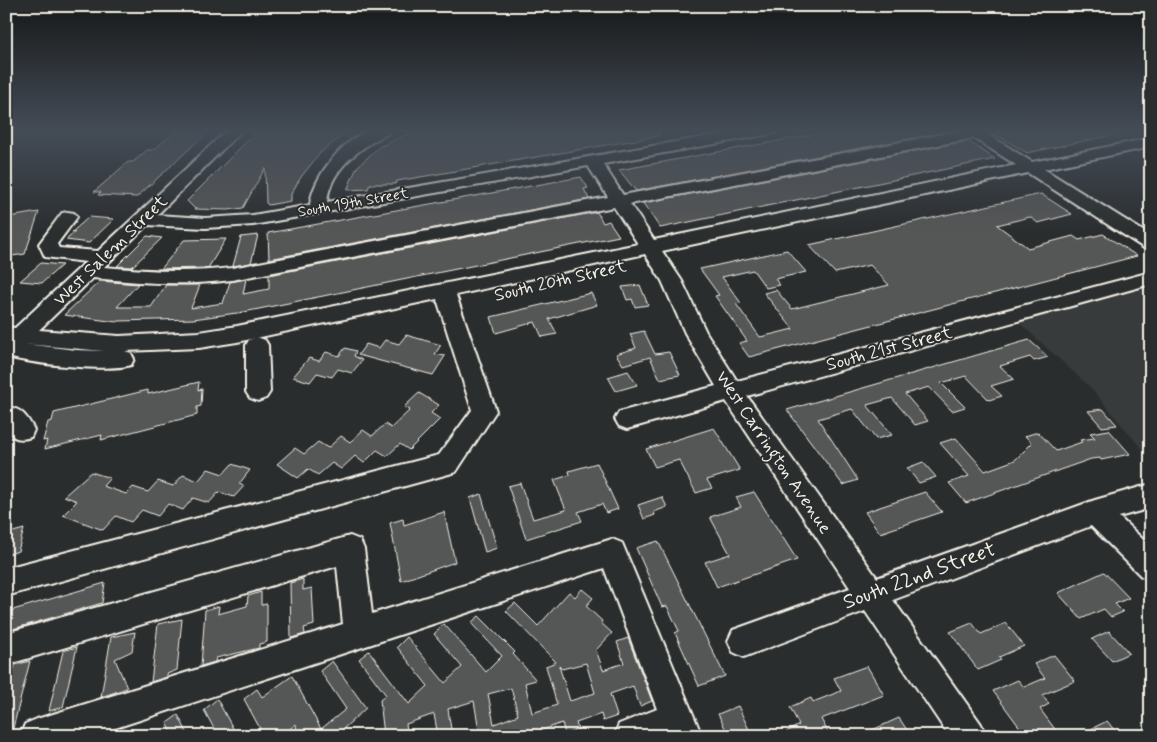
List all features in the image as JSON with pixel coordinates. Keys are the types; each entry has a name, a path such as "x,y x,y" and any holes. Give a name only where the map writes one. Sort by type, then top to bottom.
{"street":[{"name":"West Salem Street","path":"10,347 198,165"},
{"path":"318,209 318,192 336,165"},
{"name":"South 19th Street","path":"142,218 191,223 254,220 566,165"},
{"name":"West Carrington Avenue","path":"595,165 672,281 701,341 731,391 969,736"},
{"path":"88,271 151,278 209,277 232,274 807,165"},
{"path":"1025,165 1151,244"},
{"name":"South 20th Street","path":"10,347 199,340 246,332 447,297 1069,165"},
{"path":"68,217 48,244 52,253 102,257"},
{"name":"South 21st Street","path":"627,419 1151,278"},
{"path":"6,582 447,464 484,411 447,297"},
{"name":"South 20th Street","path":"10,347 76,358 144,359 216,352 257,345 447,297"},
{"path":"257,345 258,392"},
{"name":"South 22nd Street","path":"744,640 871,592 1095,512 1151,496"},
{"path":"1095,512 1151,566"},
{"path":"6,649 350,549 359,634"},
{"path":"37,736 612,552 682,726 631,736"}],"shaded area":[{"path":"1151,285 1151,460 1090,387 1017,321"}],"building":[{"path":"125,165 172,165 137,197 98,195 101,192 94,192"},
{"path":"223,165 311,165 291,194 291,201 268,205 266,203 265,168 243,208 228,210 195,209 187,201"},
{"path":"360,165 492,165 397,181 395,184 370,184 368,189 347,190"},
{"path":"648,165 774,165 636,191 619,170"},
{"path":"844,165 968,165 660,228 643,203"},
{"path":"581,177 588,188 584,189 589,199 269,259 268,233"},
{"path":"1041,194 1072,214 1038,223 1030,217 997,225 1028,248 1073,236 1079,240 1103,234 1137,256 749,357 739,343 747,341 715,296 719,295 700,269 787,250 806,272 775,279 780,285 766,288 753,270 722,277 741,303 736,304 760,337 793,329 764,293 776,290 792,309 889,285 870,265 835,273 809,245"},
{"path":"39,212 25,254 6,257 6,222 9,217"},
{"path":"597,212 603,223 609,221 619,236 244,312 193,319 117,322 64,315 100,281 138,284 117,307 151,307 166,285 200,285 191,308 223,303 230,282 246,279 243,294 269,289 269,275"},
{"path":"89,217 114,219 89,243 66,240 75,232 72,232"},
{"path":"258,235 251,263 233,266 241,237"},
{"path":"147,236 162,238 132,267 117,266"},
{"path":"226,239 208,268 161,269 184,240"},
{"path":"41,263 62,265 42,283 20,281"},
{"path":"640,285 648,305 635,307 632,299 627,300 622,287"},
{"path":"591,293 597,305 549,319 557,334 542,337 535,322 496,333 491,317"},
{"path":"644,331 655,354 669,352 680,375 660,379 650,357 623,365 616,354 636,348 630,334"},
{"path":"406,335 441,345 435,354 445,356 433,375 358,355 366,344 379,348 385,340 399,344"},
{"path":"1029,340 1048,357 1034,361 1030,357 1000,366 1014,379 991,386 1002,396 989,400 966,376 941,383 965,407 952,411 929,387 905,394 928,421 915,425 892,398 867,405 892,435 876,439 852,409 818,419 858,480 843,485 787,410"},
{"path":"345,348 356,351 354,356 362,360 352,373 338,369 332,377 317,373 310,382 293,377 309,358 319,361 326,352 339,356"},
{"path":"628,371 637,385 616,391 608,377"},
{"path":"199,382 198,390 202,389 201,406 197,407 197,415 101,440 102,435 45,449 47,440 43,441 48,422 52,421 54,413 148,390 148,394"},
{"path":"419,393 439,405 431,413 440,419 409,450 400,444 387,456 377,450 364,463 355,456 341,469 332,463 318,475 308,469 298,478 277,464 295,448 304,454 318,442 328,448 341,436 350,442 363,430 372,436 385,424 391,428 410,410 404,407"},
{"path":"1103,409 1117,425 1102,427 1088,411"},
{"path":"714,428 740,470 707,480 712,488 696,493 679,460 655,467 646,449"},
{"path":"1109,430 1130,454 1101,460 1100,458 1091,459 966,503 949,483 969,476 940,443 956,438 985,471 1015,460 1032,443 1025,436 1038,432 1056,451 1082,442 1080,440 1095,438 1090,433"},
{"path":"923,462 936,477 919,483 907,468"},
{"path":"597,463 618,509 606,513 602,504 578,512 582,521 526,539 508,486 520,483 533,519 566,510 554,480 570,475 569,471"},
{"path":"232,464 250,470 239,484 244,486 234,497 219,492 209,503 193,498 183,510 168,504 158,516 142,510 131,522 116,516 103,530 63,515 77,501 64,496 91,472 110,478 103,486 126,494 133,487 148,492 158,481 173,486 183,475 198,481 208,469 223,474"},
{"path":"754,492 797,560 717,587 705,562 730,554 710,517 741,507 736,497"},
{"path":"925,492 942,512 880,533 865,512"},
{"path":"481,494 497,548 485,552 470,498"},
{"path":"662,497 667,507 654,512 655,515 644,519 638,505"},
{"path":"444,512 455,562 401,581 390,523 403,519 404,525"},
{"path":"24,529 18,551 6,555 6,534"},
{"path":"658,541 725,676 699,686 675,633 679,631 667,606 662,607 636,548"},
{"path":"1104,572 1129,598 1115,604 1123,612 1111,617 1104,609 1081,619 1058,593"},
{"path":"303,579 303,590 312,588 314,625 304,628 305,634 291,638 290,583"},
{"path":"105,583 102,603 6,631 6,612"},
{"path":"582,589 593,598 586,606 612,633 596,650 603,670 624,663 617,642 628,638 652,701 640,706 633,686 610,694 617,716 603,721 601,714 576,723 578,729 565,734 562,723 537,732 538,736 466,736 479,730 474,701 448,709 452,736 438,736 434,714 406,724 408,736 395,736 394,732 384,735 380,700 386,695 359,659 369,651 409,704 428,686 397,647 407,637 445,683 462,667 434,634 444,624 486,672 502,656 471,623 479,616 515,652 513,654 536,680 525,683 532,713 557,705 546,666 556,662 506,611 515,603 538,626 569,592 575,597","holes":["586,663 595,693 570,701 559,666 562,669","511,688 518,715 494,724 488,694"]},
{"path":"261,592 261,605 267,604 267,642 259,644 259,648 216,658 215,662 201,666 205,610 219,606 218,614 247,606 248,596"},
{"path":"182,619 177,670 167,674 167,677 151,682 158,624"},
{"path":"972,623 981,634 1006,623 1024,646 999,657 1001,660 978,670 950,632"},
{"path":"1109,631 1129,653 1112,661 1092,639"},
{"path":"135,632 132,651 115,659 127,688 101,697 111,637"},
{"path":"77,647 63,707 49,711 63,651"},
{"path":"1054,655 1075,681 1042,695 1049,704 1040,709 1057,732 1049,736 1026,736 993,691 1018,680 1024,687 1045,678 1034,664"},
{"path":"30,661 11,736 6,736 6,698 15,665"},
{"path":"332,661 366,708 342,730 342,736 297,736 296,724 281,736 264,736 244,699 257,689 262,697 292,676 321,729 346,709 320,671"},
{"path":"867,666 884,695 821,719 830,736 779,736 799,725 790,707 811,698 813,702 841,691 834,678"},
{"path":"217,699 237,736 218,736 204,710"},
{"path":"738,706 752,736 729,736 718,714"},
{"path":"178,715 189,736 174,736 167,723"},
{"path":"899,718 911,736 859,736"},
{"path":"1107,721 1119,736 1077,736"}]}
